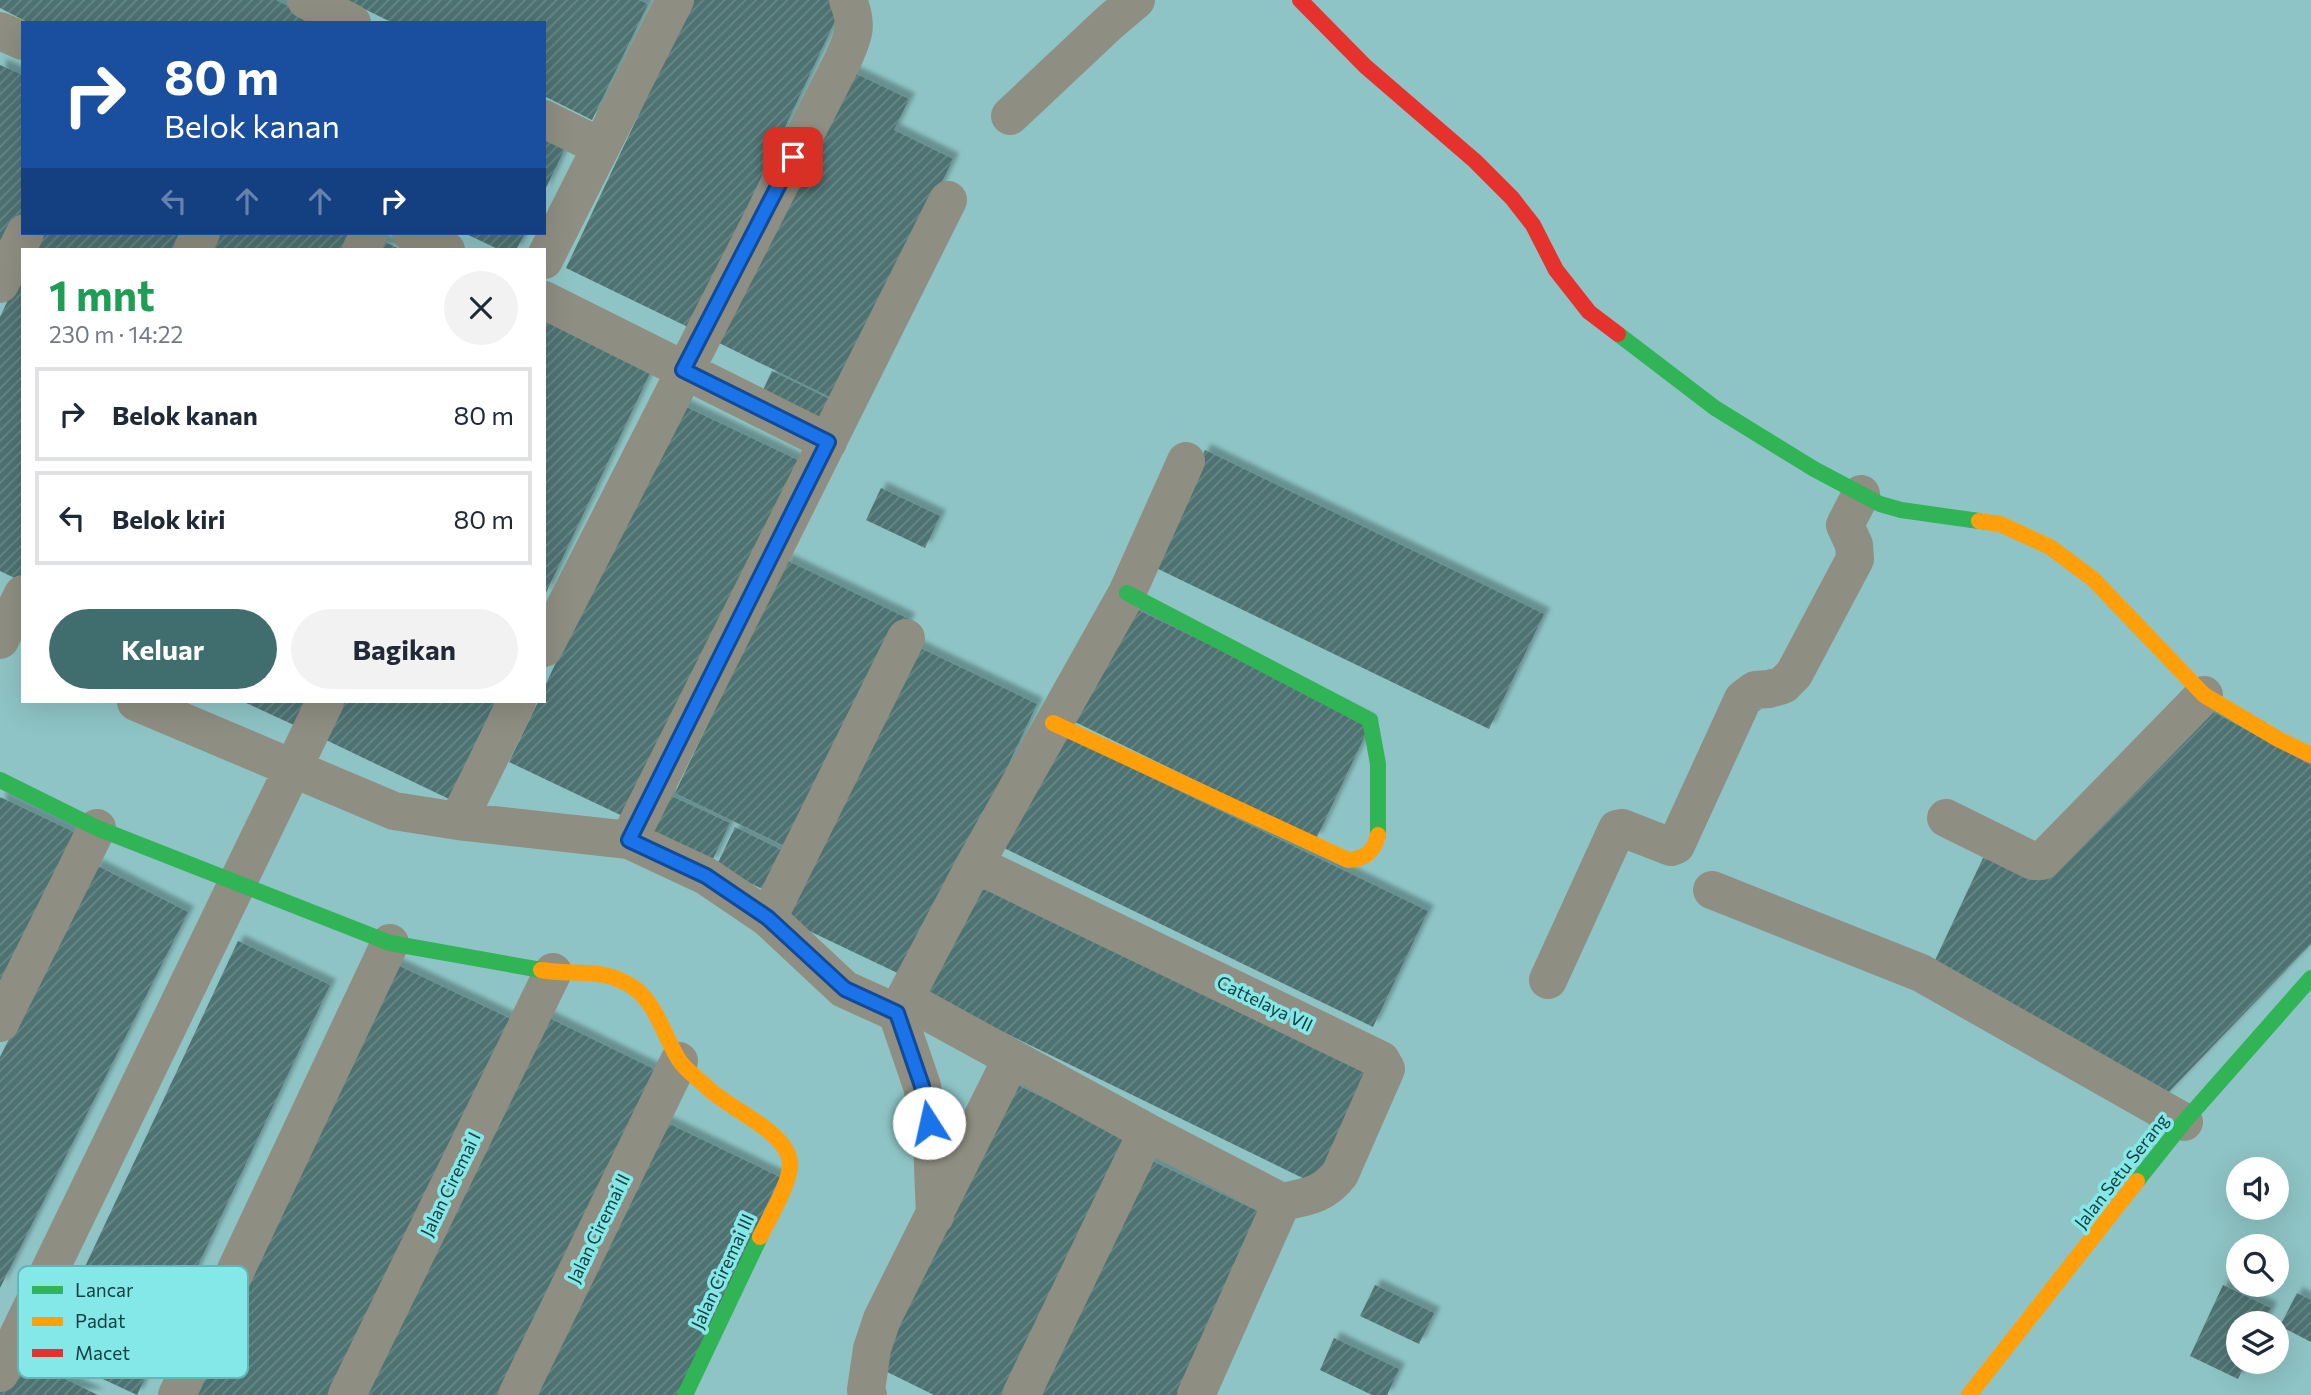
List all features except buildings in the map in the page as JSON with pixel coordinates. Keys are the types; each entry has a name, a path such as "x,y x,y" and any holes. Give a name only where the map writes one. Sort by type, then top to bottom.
{"street":[{"path":"306,0 348,21"},
{"path":"546,644 842,62 855,31 848,0"},
{"path":"1010,116 1136,0"},
{"path":"1300,0 1365,66 1475,160 1513,198 1533,225 1556,270 1589,312 1714,408 1814,469 1880,504 1901,510 2000,524 2050,547 2093,579 2204,695 2278,739 2311,755"},
{"path":"546,256 669,2"},
{"path":"0,31 21,40"},
{"path":"546,120 601,147"},
{"path":"629,840 948,200"},
{"path":"0,284 24,235"},
{"path":"415,235 442,248"},
{"path":"546,301 828,442"},
{"path":"935,1216 932,1142 922,1086 900,1006 975,864 1127,593 1186,461"},
{"path":"1548,981 1616,829 1622,828 1671,847 1676,845 1743,699 1755,690 1783,685 1794,674 1855,559 1854,545 1846,524 1861,494"},
{"path":"1053,723 1348,860 1361,859 1375,847 1379,799 1376,732 1370,720 1127,593"},
{"path":"21,598 0,640 21,649"},
{"path":"768,918 906,638"},
{"path":"1946,818 2033,861 2042,861 2204,695"},
{"path":"141,703 286,780 394,811 629,840 706,876 768,918 845,989 900,1006 1011,1060 1282,1202 1196,1395"},
{"path":"52,1266 324,703"},
{"path":"458,821 517,703"},
{"path":"0,780 97,828 243,871 390,943 553,972 598,972 617,978 636,989 668,1036 679,1061"},
{"path":"0,1023 97,828"},
{"name":"Cattelaya VII","path":"975,864 1381,1060 1386,1069 1340,1174 1330,1187 1316,1194 1282,1202"},
{"path":"1712,890 1921,974 2184,1122"},
{"path":"238,1266 390,943"},
{"name":"Jalan Ciremai I","path":"347,1395 553,972"},
{"name":"Jalan Setu Serang","path":"1969,1395 2184,1122 2311,978"},
{"path":"868,1395 866,1390 872,1349 882,1319 1011,1060"},
{"name":"Jalan Ciremai III","path":"679,1061 723,1102 774,1133 786,1149 790,1162 788,1177 685,1395"},
{"name":"Jalan Ciremai II","path":"517,1395 679,1061"},
{"path":"1021,1395 1147,1132"},
{"path":"0,1373 18,1336"},
{"path":"177,1395 185,1378"}],"traffic: fast":[{"path":"1618,334 1715,408 1814,469 1880,504 1901,510 1979,521"},
{"path":"1127,593 1370,720 1378,764 1378,835"},
{"path":"0,780 97,828 390,943 541,970"},
{"path":"2137,1181 2184,1122 2311,978"},
{"path":"685,1395 760,1237"}],"traffic: slow":[{"path":"1979,521 2000,524 2050,547 2093,579 2204,695 2278,739 2311,755"},
{"path":"1053,723 1348,860 1368,854 1378,835"},
{"path":"541,970 600,974 634,988 648,1002 685,1068 719,1097 780,1141 787,1152 789,1171 783,1190 760,1237"},
{"path":"1969,1395 2137,1181"}],"traffic: jam":[{"path":"1300,0 1365,66 1475,161 1512,198 1533,225 1556,270 1589,312 1618,334"}],"route":[{"path":"793,157 683,370 828,442 629,840 706,876 768,918 845,989 897,1013 922,1086 929,1123"}]}
